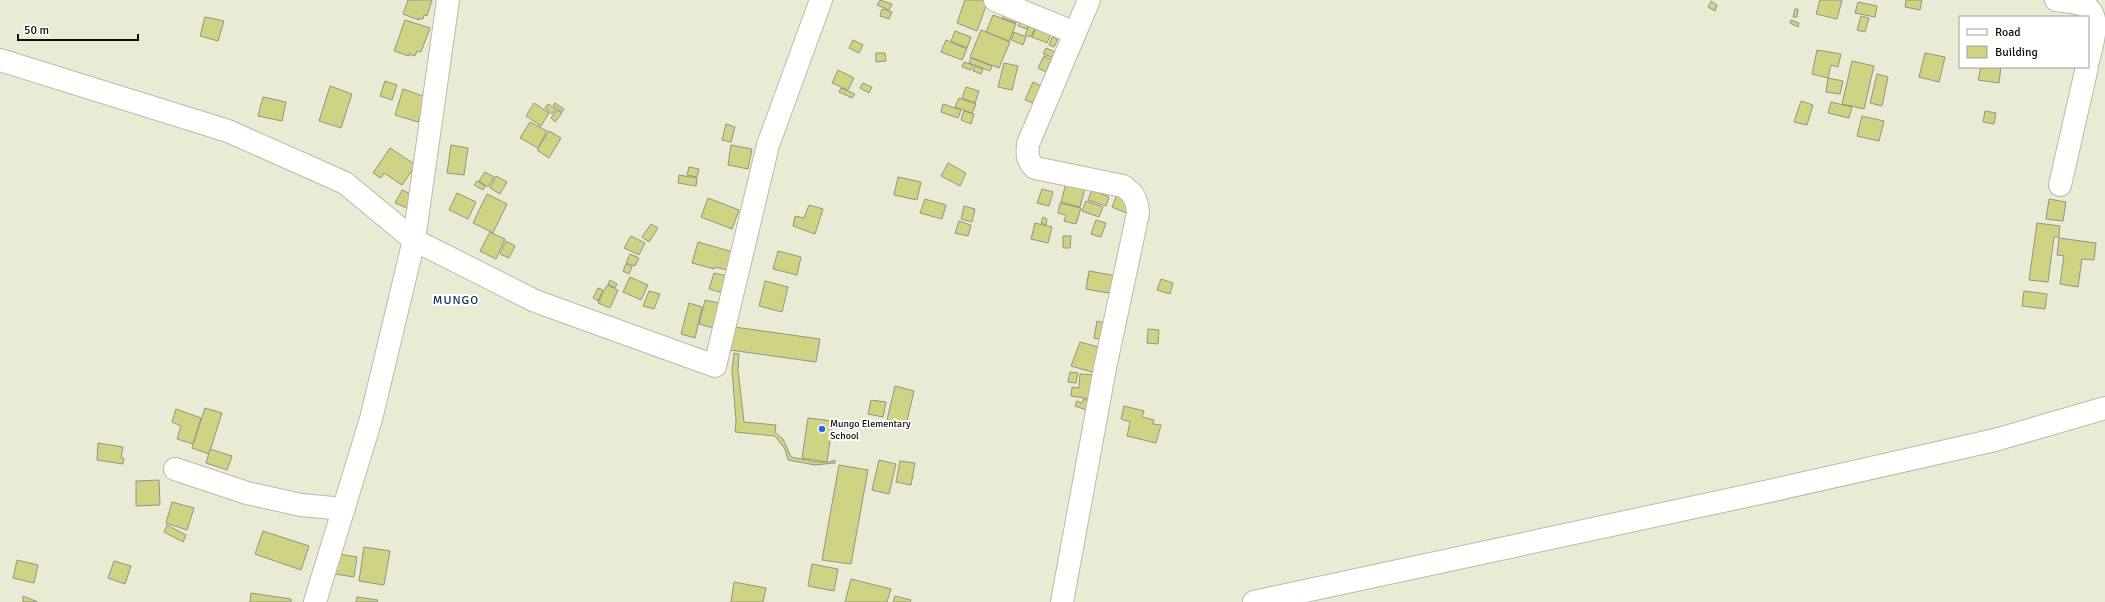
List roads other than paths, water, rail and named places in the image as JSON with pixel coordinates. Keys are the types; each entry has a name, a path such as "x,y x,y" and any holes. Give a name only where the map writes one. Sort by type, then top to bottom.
{"street":[{"path":"315,602 371,419 414,240 448,0"},
{"path":"0,60 228,131 345,183 414,240 534,301 716,366 768,145 821,0"},
{"path":"995,0 1075,33"},
{"path":"1062,602 1105,368 1138,213 1137,200 1131,191 1123,186 1036,168 1030,163 1027,154 1028,144 1089,0"},
{"path":"2056,0 2080,4 2089,8 2095,23 2089,56"},
{"path":"2060,185 2087,68"},
{"path":"1254,602 1774,490 1995,440 2105,408"},
{"path":"175,469 247,493 301,504 344,509"}],"place":[{"name":"Mungo Elementary School","path":"822,429"}],"district":[{"name":"MUNGO","path":"456,300"}]}
